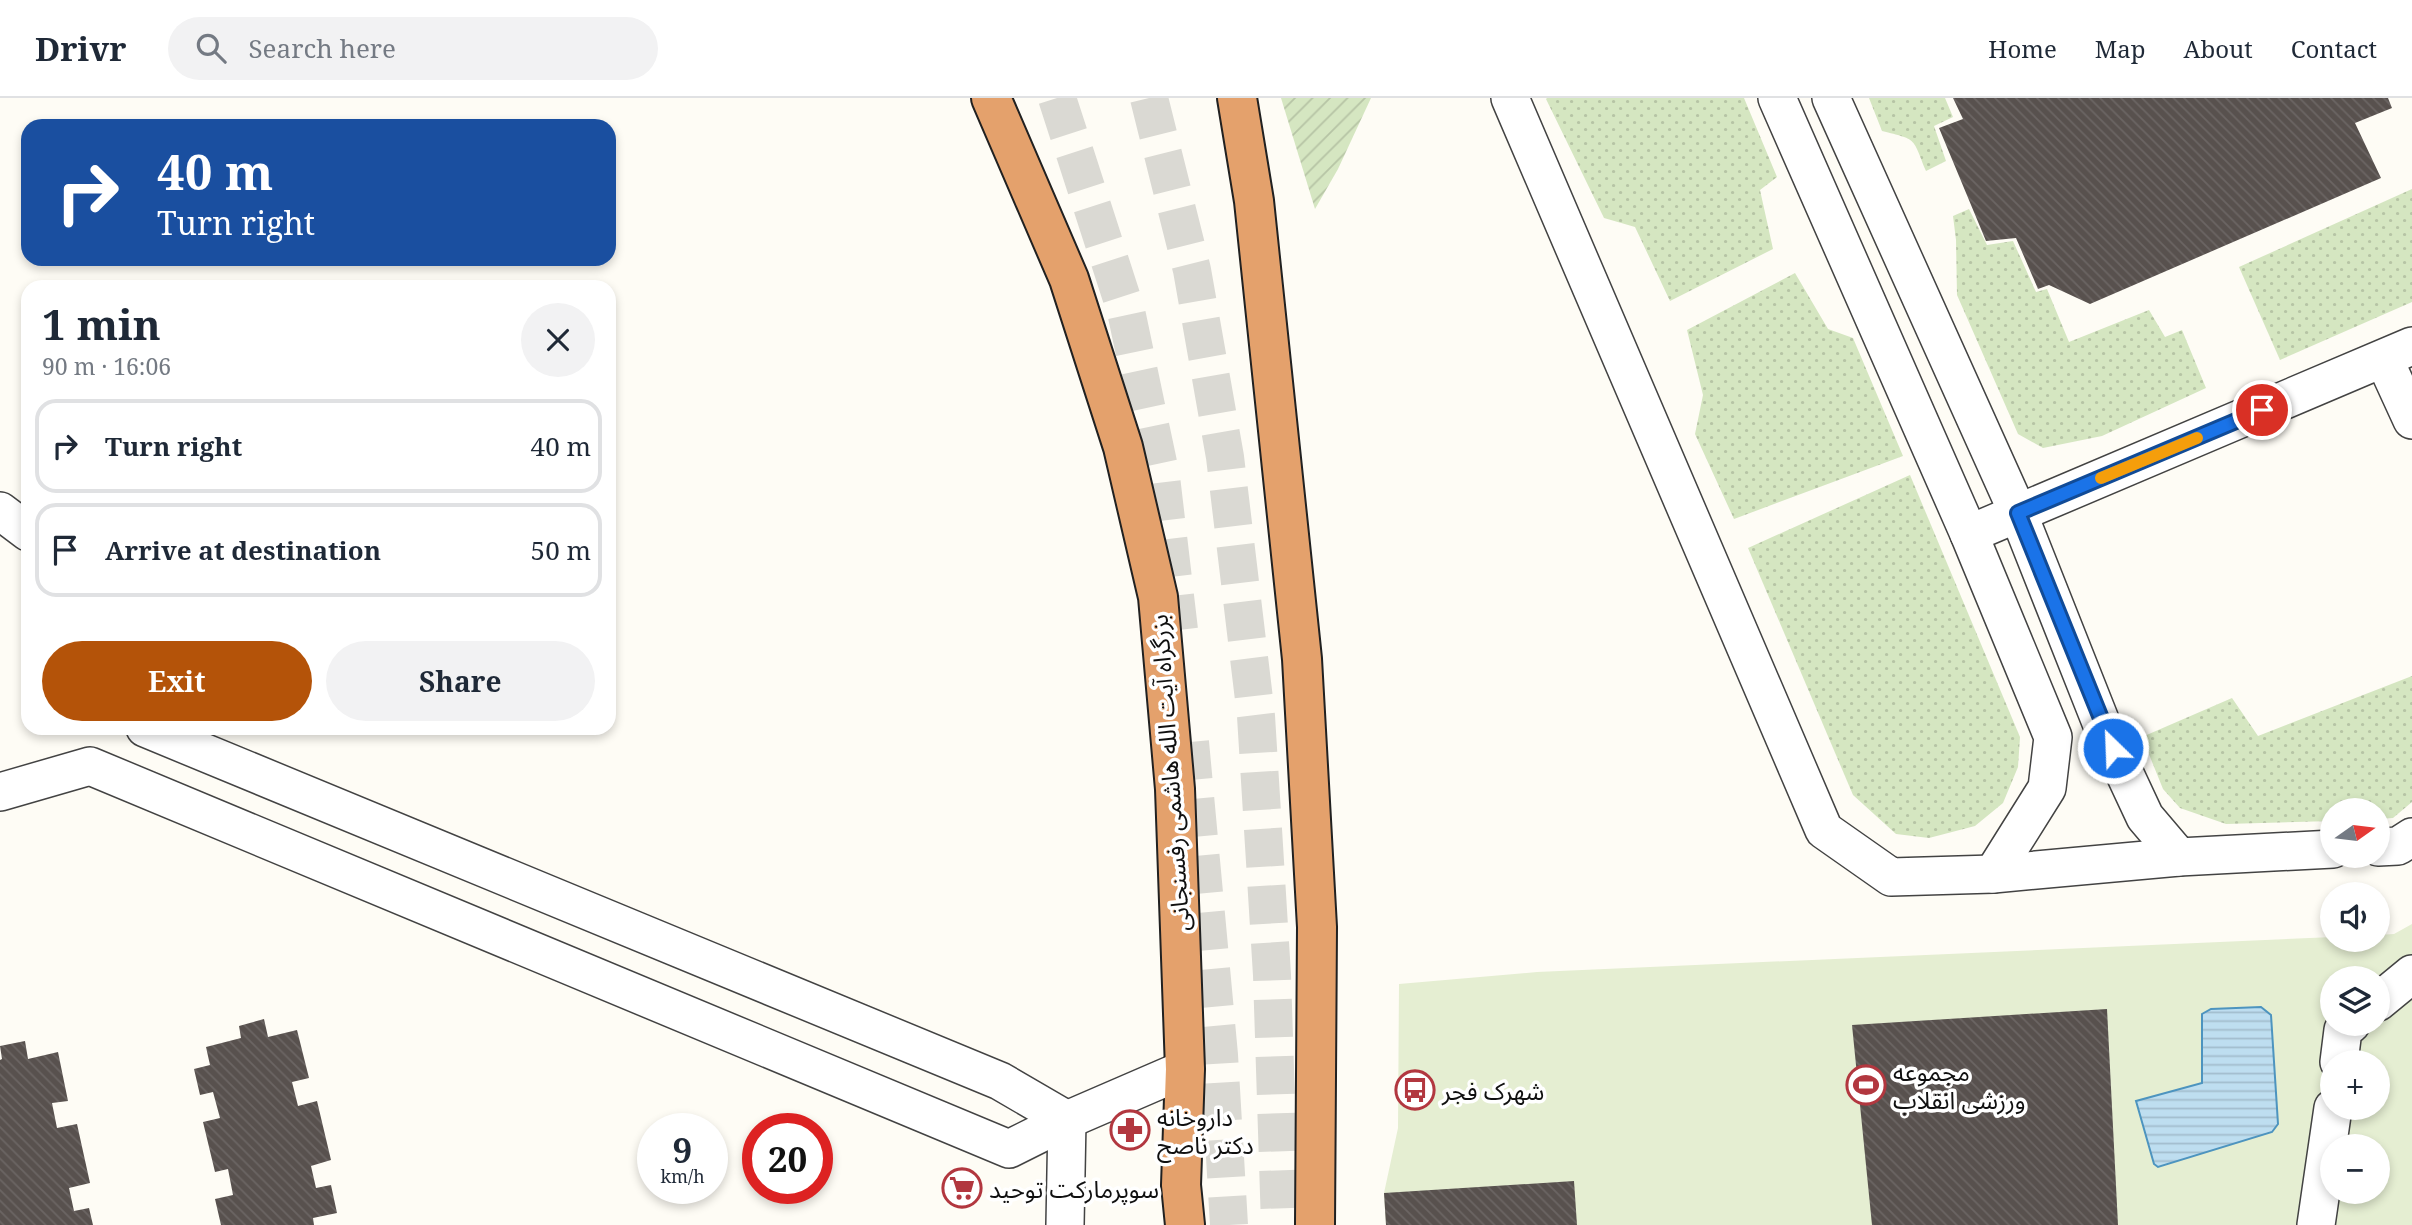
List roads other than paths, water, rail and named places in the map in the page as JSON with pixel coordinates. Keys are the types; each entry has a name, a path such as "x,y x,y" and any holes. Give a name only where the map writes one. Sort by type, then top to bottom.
{"highway":[{"name":"بزرگراه آیت الله هاشمی رفسنجانی","path":"991,98 1069,279 1123,447 1158,597 1175,789 1185,1069 1181,1185 1185,1225"},
{"path":"1237,98 1254,201 1302,659 1317,927 1315,1225"},
{"path":"1179,1225 1181,1185"}],"street":[{"path":"1510,98 1824,830 1891,877 1993,874 2179,857 2320,850"},
{"path":"1777,98 1969,534 2053,737 2047,788 1993,874"},
{"path":"1831,98 2018,513 2102,724 2145,817 2179,857"},
{"path":"1969,534 2398,352 2412,420"},
{"path":"0,511 21,527"},
{"path":"162,735 1000,1081 1067,1120"},
{"path":"0,792 90,766 1009,1149 1067,1120 1185,1069"},
{"path":"2390,846 2398,846 2412,837"},
{"path":"2390,992 2412,974"},
{"path":"1065,1225 1067,1120"},
{"path":"2316,1225 2331,1120"},
{"path":"1317,1133 1328,1225"}],"water":[{"path":"2261,1007 2271,1015 2278,1124 2272,1132 2158,1167 2154,1164 2136,1101 2202,1083 2202,1014 2211,1009"}],"tunnel":[{"path":"1057,98 1126,311 1161,477 1179,630"},
{"path":"1149,98 1192,270 1225,457 1256,716 1272,975 1280,1225"},
{"path":"1190,742 1219,1055 1229,1225"}],"place":[{"name":"مجموعه ورزشی انقلاب","path":"1866,1085"},
{"name":"شهرک فجر","path":"1415,1090"},
{"name":"داروخانه دکتر ناصح","path":"1130,1130"},
{"name":"سوپرمارکت توحید","path":"962,1188"}]}
